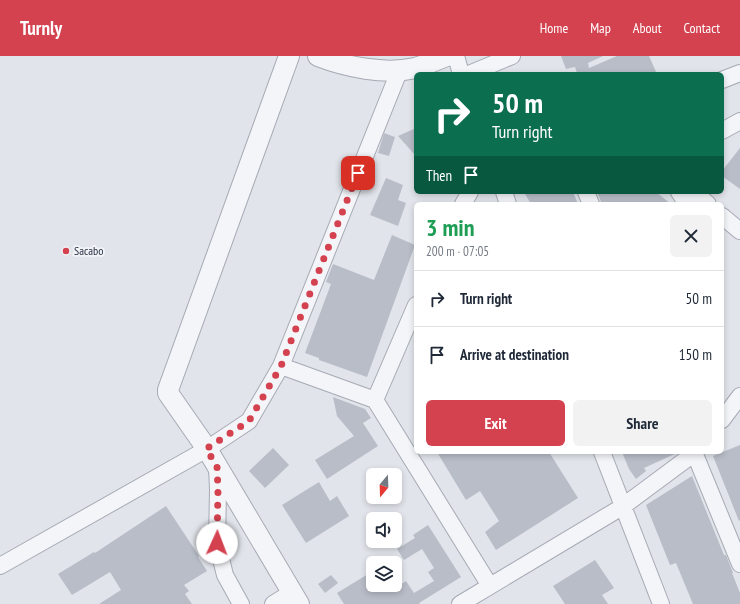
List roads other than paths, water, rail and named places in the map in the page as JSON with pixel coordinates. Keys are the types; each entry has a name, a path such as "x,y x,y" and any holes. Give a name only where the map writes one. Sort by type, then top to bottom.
{"street":[{"path":"273,604 295,598 217,466 168,393 168,390 289,56"},
{"path":"318,56 335,62 365,69 415,68 447,56"},
{"path":"456,56 460,72"},
{"path":"474,72 512,56"},
{"path":"0,566 206,449 249,421 281,366 400,69"},
{"path":"724,79 740,73"},
{"path":"724,130 740,121"},
{"path":"696,194 706,202"},
{"path":"724,218 740,231"},
{"path":"375,400 414,310"},
{"path":"281,366 375,400 490,586"},
{"path":"728,415 740,396"},
{"path":"603,454 661,604"},
{"path":"460,604 622,506 692,454"},
{"path":"696,454 740,564"},
{"path":"217,466 217,543 225,575 241,604"}],"place":[{"name":"Sacabo","path":"66,251"}]}
